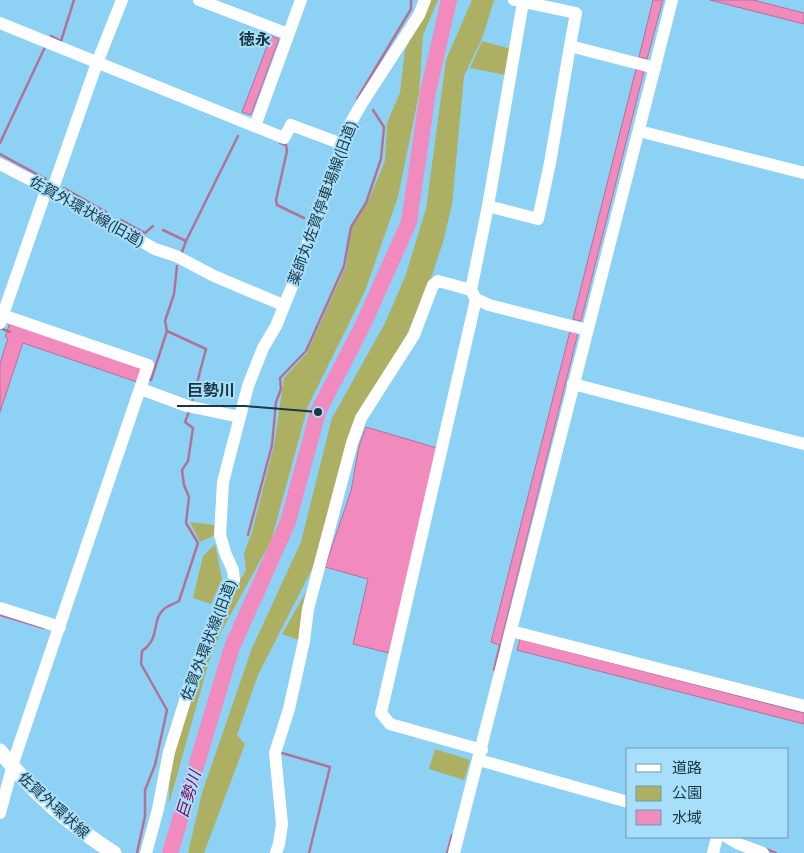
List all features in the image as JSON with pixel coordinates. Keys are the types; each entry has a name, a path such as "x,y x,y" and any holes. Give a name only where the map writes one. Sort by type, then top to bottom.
{"main road":[{"name":"佐賀外環状線","path":"0,751 13,768 71,824 114,853"}],"street":[{"path":"0,813 13,768 148,365 1,319 122,0"},
{"path":"199,0 281,32"},
{"path":"255,126 281,32 301,0"},
{"name":"薬師丸佐賀停車場線(旧道)","path":"284,305 350,124 419,15 425,0"},
{"path":"454,853 573,384 579,328 640,131 646,66 672,0"},
{"path":"488,206 538,219 550,163 576,13 519,1 473,294 381,713 390,724 626,801"},
{"path":"0,23 284,138 291,125 342,144"},
{"path":"570,46 646,66"},
{"path":"640,131 804,173"},
{"name":"佐賀外環状線(旧道)","path":"0,164 155,249 180,258 214,276 284,305 276,326 263,348 248,386 224,482 220,536 233,570 234,580 208,636 193,675 169,752 158,810 146,853"},
{"path":"276,853 282,824 275,753 289,708 304,641 308,609 352,443 361,418 414,335 433,285 438,281 473,294 489,305 579,328"},
{"path":"143,381 191,407 240,417"},
{"path":"573,384 804,444"},
{"path":"0,608 60,627"},
{"path":"510,638 804,706"},
{"path":"713,853 717,838"},
{"path":"729,838 738,844 763,853"}],"green space":[{"path":"430,0 438,0 423,35 419,94 398,197 365,291 308,406 271,541 221,632 209,661 169,804 169,771 200,663 229,599 246,570 244,553 252,532 274,445 284,378 307,353 346,266 352,227 367,204 385,161 387,123 400,93 405,50"},
{"path":"472,0 494,0 483,36 464,76 452,205 443,242 432,275 406,336 353,426 312,569 258,675 237,735 245,744 204,853 188,853 202,793 252,648 301,542 332,418 385,323 405,277 426,209 446,60"},
{"path":"482,41 511,49 505,75 470,68"},
{"path":"190,522 215,525 215,535 200,542"},
{"path":"215,544 222,579 211,604 193,598 203,556"},
{"path":"306,592 299,640 282,634"},
{"path":"435,749 470,760 464,780 429,769"}],"water":[{"path":"653,0 663,0 647,59 639,57"},
{"path":"710,0 753,0 804,13 804,24"},
{"path":"271,36 279,39 251,115 242,112"},
{"path":"636,69 644,71 581,321 573,319"},
{"path":"10,323 143,369 137,382 23,343 0,412 0,363 8,338 5,337"},
{"path":"570,331 578,333 500,645 491,642"},
{"path":"366,427 437,448 389,653 353,644 368,579 325,567 351,491 359,446"},
{"path":"520,639 804,713 804,724 517,650"}],"waterway":[{"path":"61,41 74,0"},
{"path":"357,99 411,9 411,0"},
{"name":"巨勢川","path":"170,853 232,647 288,522 318,412 362,327 409,222 428,92 449,0"},
{"path":"51,36 61,41"},
{"path":"0,143 45,47"},
{"path":"248,535 272,445 276,402 281,389 280,378 306,351 344,266 351,227 366,203 381,159 384,127 373,110"},
{"path":"182,252 238,136"},
{"path":"280,143 286,145 287,151 276,200 277,205 304,218"},
{"path":"0,154 46,179"},
{"path":"64,188 106,212"},
{"path":"121,220 145,233 153,226"},
{"path":"163,230 186,241"},
{"path":"177,266 174,294 165,321 167,331 206,349 192,402"},
{"path":"0,328 10,332"},
{"path":"148,379 151,380 167,331"},
{"path":"137,853 145,816 145,790 155,765 167,710 141,664 142,651 152,640 160,613 179,601 198,543 186,523 189,497 184,485 182,470 188,461 193,428 185,422 190,409"},
{"path":"0,615 44,628"},
{"path":"494,670 500,645"},
{"path":"282,753 330,767 309,853"},
{"path":"447,853 452,835"},
{"path":"766,849 776,853"}],"place":[{"name":"巨勢川","path":"318,412"}],"district":[{"name":"徳永","path":"255,39"}]}
